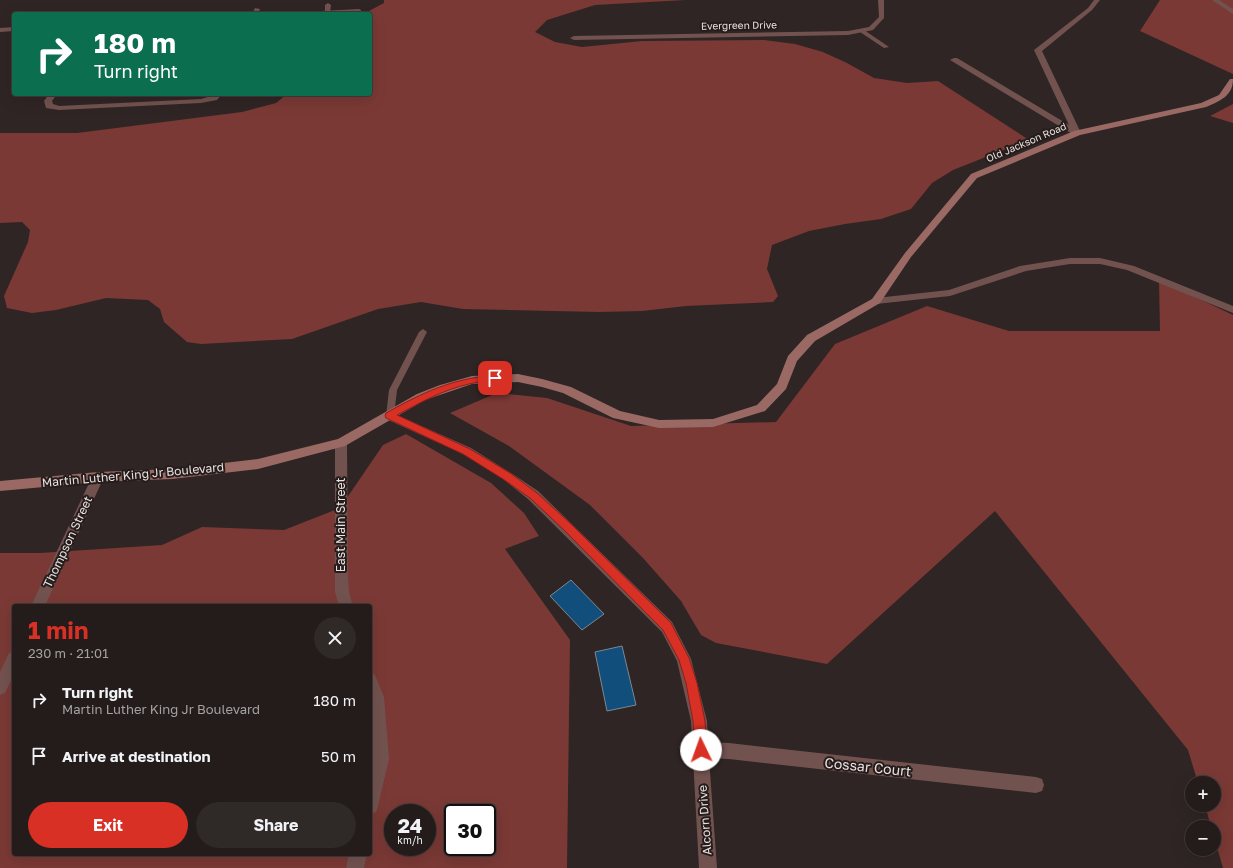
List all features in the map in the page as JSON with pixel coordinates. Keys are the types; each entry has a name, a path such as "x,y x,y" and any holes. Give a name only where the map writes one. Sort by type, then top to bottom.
{"street":[{"name":"Evergreen Drive","path":"574,38 848,33 871,29 882,17 881,0"},
{"path":"1077,133 1038,50 1090,9 1097,0"},
{"path":"1215,0 1233,12"},
{"path":"311,12 327,9 359,11"},
{"path":"0,30 12,29"},
{"path":"954,60 1077,133"},
{"name":"Old Jackson Road","path":"876,301 908,254 974,176 1077,133 1203,105 1222,97 1233,81"},
{"path":"50,98 49,106 59,108 201,102 216,96"},
{"name":"Martin Luther King Jr Boulevard","path":"0,486 98,477 172,474 258,464 341,443 421,398 444,388 472,380 518,378 567,390 617,415 659,424 713,424 761,408 782,386 792,359 811,338 876,301 950,293 1024,268 1070,261 1100,260 1130,268 1233,310"},
{"name":"Alcorn Drive","path":"390,416 467,451 507,476 533,495 563,522 667,627 684,658 699,721 708,868"},
{"name":"East Main Street","path":"341,443 341,576 342,592 345,604"},
{"name":"Thompson Street","path":"39,604 98,477"},
{"path":"0,688 12,662"},
{"path":"372,686 376,697 381,759 372,797"},
{"name":"Cossar Court","path":"701,750 729,751 1036,785"},
{"path":"355,868 358,856"}],"lane":[{"path":"862,30 886,46"},
{"path":"390,416 393,390 423,332"}],"shaded area":[{"path":"384,0 686,0 595,5 547,20 535,32 555,42 582,47 642,41 764,40 795,44 823,52 874,78 907,83 938,81 1029,140 953,170 932,183 911,209 881,219 809,231 772,245 767,269 778,296 773,302 686,306 642,311 599,312 463,309 421,302 378,309 292,339 201,344 187,342 164,322 160,309 148,300 106,298 56,310 32,313 7,308 4,296 28,242 30,230 22,222 0,223 0,133 77,133 242,112 276,103 285,96 372,96 372,12 367,12 384,3"},
{"path":"1160,0 1233,0 1233,74 1140,31"},
{"path":"1233,104 1233,123 1210,116"},
{"path":"1159,280 1233,315 1233,868 1223,868 1220,856 1221,856 1221,820 1209,820 1207,812 1221,812 1221,776 1196,776 1188,750 995,511 827,664 716,643 701,635 681,601 643,558 590,505 509,446 450,413 497,393 547,398 631,426 776,422 835,344 927,306 1009,331 1160,331"},
{"path":"406,434 491,483 524,513 539,536 505,549 570,640 567,868 0,868 0,553 40,553 162,545 202,527 284,530 340,508 383,445"}],"building":[{"path":"571,580 604,614 582,630 550,596"},
{"path":"622,646 636,705 607,711 595,652"}],"route":[{"path":"495,378 472,380 444,388 421,398 390,416 467,451 507,476 533,495 568,527 667,627 684,658 691,683 699,721 701,750"}]}
